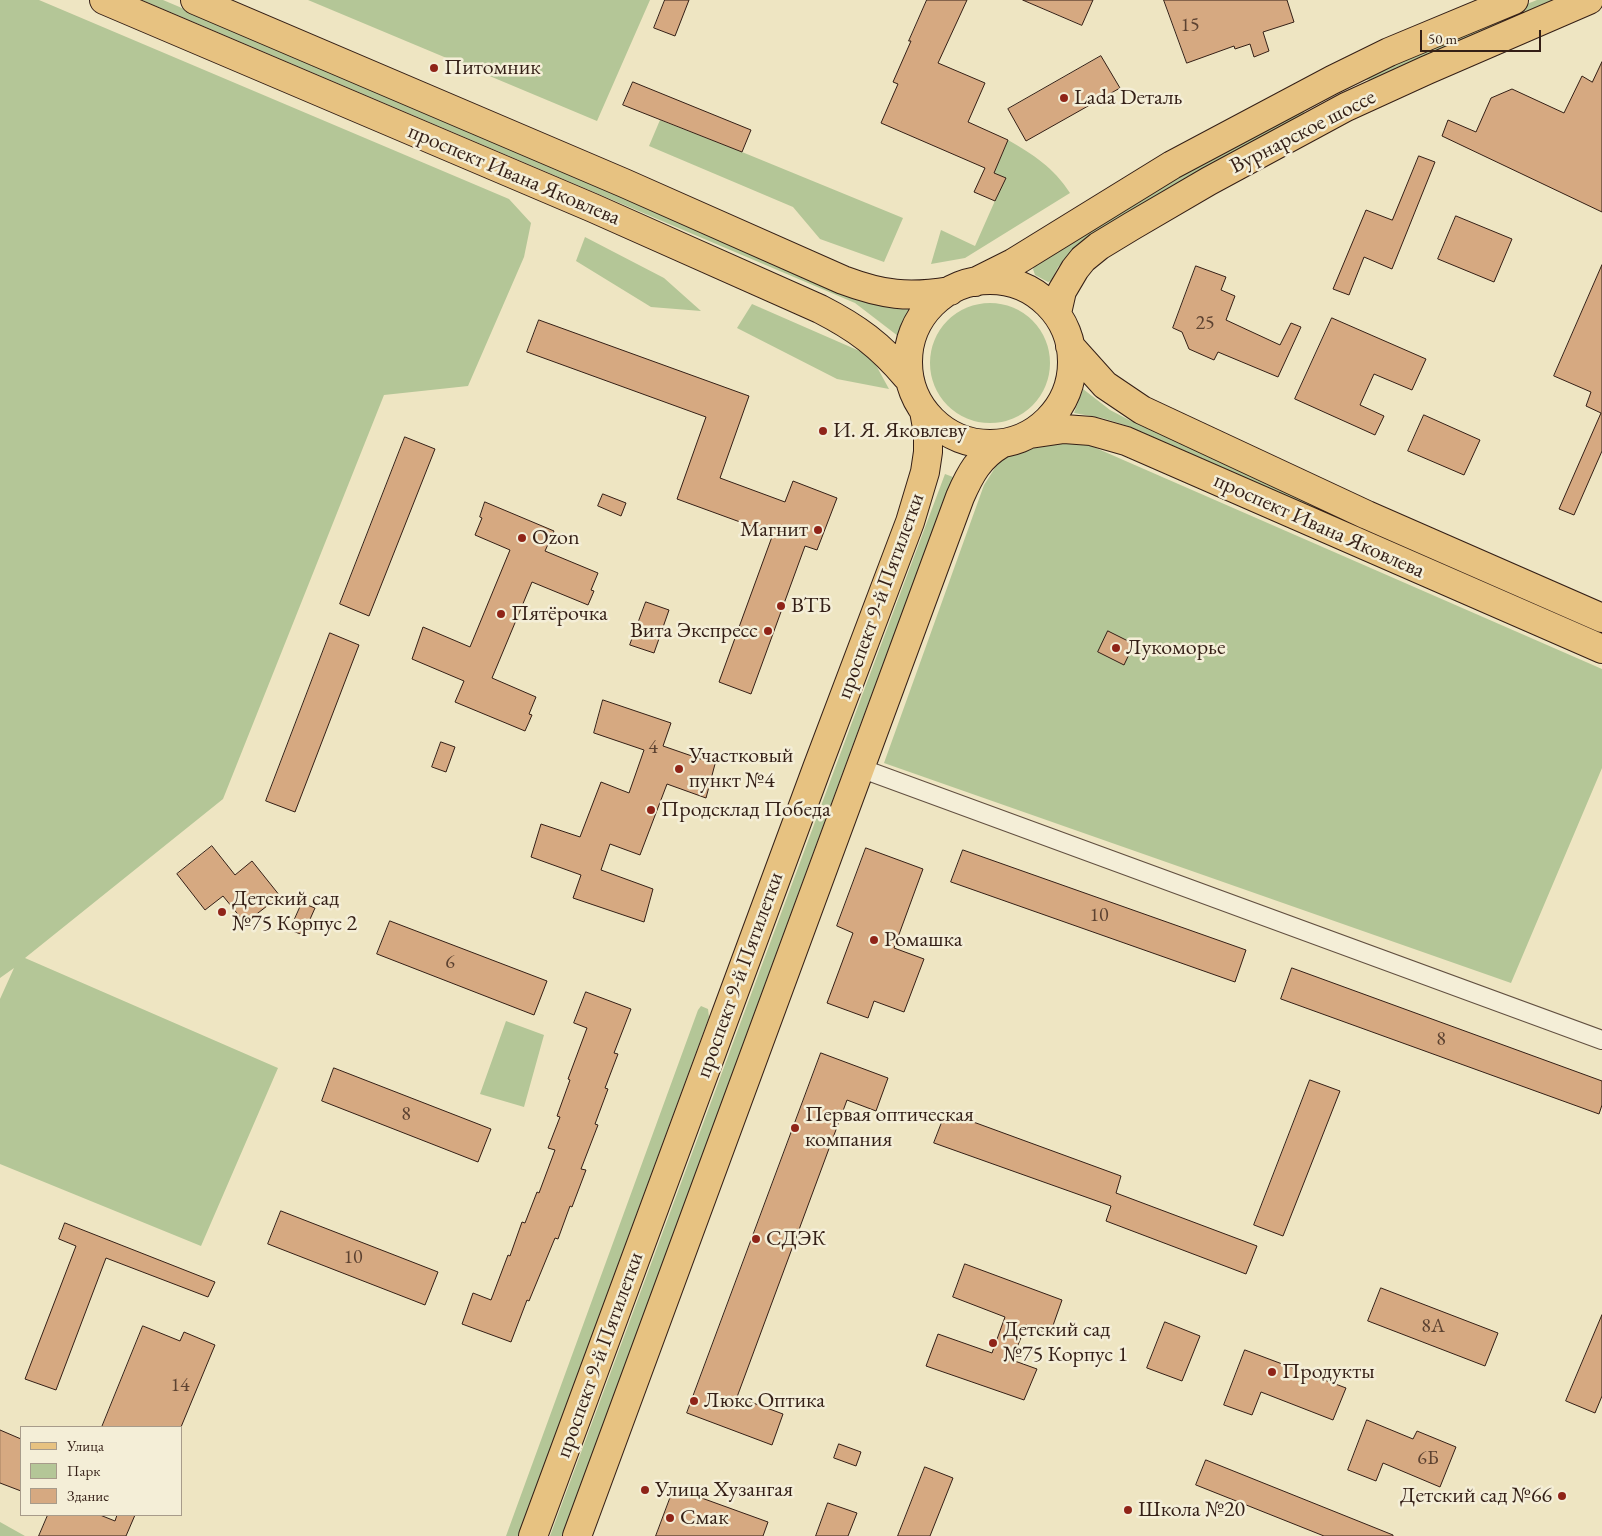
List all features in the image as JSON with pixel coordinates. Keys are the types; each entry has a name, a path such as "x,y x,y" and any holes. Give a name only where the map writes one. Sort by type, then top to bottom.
{"main road":[{"name":"проспект Ивана Яковлева","path":"104,0 583,204 820,309 850,325 871,340 908,377"},
{"name":"проспект Ивана Яковлева","path":"195,0 624,183 866,289 905,296 950,291"},
{"name":"Вурнарское шоссе","path":"975,282 1013,264 1172,165 1332,80 1389,52 1514,0"},
{"name":"Вурнарское шоссе","path":"1057,313 1062,291 1068,279 1083,259 1099,246 1209,181 1346,107 1590,0"},
{"path":"1332,80 1346,107"},
{"path":"998,280 1019,285 1034,292 1057,313 1070,346 1068,379 1058,406 1046,422 1030,434 1001,444 983,445 950,434 924,412 914,394 908,377 907,361 914,332 934,304 950,291 975,282 998,280"},
{"name":"проспект Ивана Яковлева","path":"1070,346 1105,385 1142,410 1358,511 1602,618"},
{"name":"проспект 9-й Пятилетки","path":"534,1536 816,768 910,522 925,472 928,452 928,433 924,412"},
{"name":"проспект Ивана Яковлева","path":"1030,434 1064,429 1091,431 1126,441 1602,649"},
{"name":"проспект 9-й Пятилетки","path":"577,1536 964,488 982,458 1001,444"}],"street":[{"path":"860,768 1602,1040"}],"green space":[{"path":"0,0 39,0 509,199 531,223 524,257 468,386 384,395 223,799 25,958 278,1068 201,1246 0,1164 0,999 14,968 0,978"},
{"path":"142,0 163,0 857,294 913,302 898,336 855,303"},
{"path":"308,0 650,0 597,121"},
{"path":"1537,0 1557,0 1370,80 1364,79 1477,24"},
{"path":"1301,109 1304,111 1304,116 1079,246 1058,267 1051,281 1048,282 1035,275 1033,269 1036,265 1121,208"},
{"path":"660,120 903,218 884,262 820,239 793,207 649,146"},
{"path":"1008,140 1042,162 1057,176 1070,193 965,258 931,264 941,230 975,246 1005,178 994,173"},
{"path":"585,237 664,278 701,311 651,307 576,261"},
{"path":"990,303 1002,304 1013,308 1023,313 1032,321 1040,330 1045,340 1049,351 1049,375 1045,386 1040,396 1032,405 1023,413 1013,418 1002,422 990,423 978,422 967,418 957,413 948,405 940,396 935,386 931,375 930,363 931,351 935,340 940,330 948,321 957,313 967,308 978,304"},
{"path":"752,304 871,356 889,389 837,379 737,328"},
{"path":"1083,389 1110,410 1129,420 1602,628 1602,634 1128,426 1102,418 1074,413"},
{"path":"1045,433 1089,445 1602,669 1602,768 1511,983 884,763 984,485 1007,449"},
{"path":"945,474 953,477 562,1536 550,1536 851,725"},
{"path":"701,1006 708,1009 709,1017 518,1536 506,1536 698,1010"},
{"path":"506,1021 544,1035 524,1107 480,1094"},
{"path":"0,1522 25,1536 0,1536"}],"building":[{"path":"665,0 689,0 675,36 654,28"},
{"path":"927,0 967,0 938,63 985,83 968,122 1008,140 994,173 1006,178 995,201 974,192 985,168 881,123 898,84 893,82"},
{"path":"1023,0 1093,0 1082,25"},
{"path":"1164,0 1287,0 1294,22 1263,32 1269,51 1254,57 1250,44 1235,49 1234,46 1187,63"},
{"name":"Lada Dеталь","path":"1101,56 1120,88 1026,141 1008,109"},
{"path":"1602,62 1602,212 1442,136 1448,120 1476,132 1491,98 1512,89 1564,113 1582,76 1592,82"},
{"path":"633,82 751,130 742,152 623,105"},
{"path":"1419,156 1435,162 1392,269 1364,257 1349,295 1333,289 1366,210 1392,220"},
{"path":"1456,216 1512,239 1494,282 1438,259"},
{"path":"1602,265 1602,451 1574,515 1559,509 1601,413 1586,406 1591,392 1554,376"},
{"path":"1196,266 1226,277 1221,290 1235,296 1226,320 1280,345 1291,323 1301,327 1278,377 1218,352 1214,360 1189,349 1182,332 1173,328"},
{"path":"1332,318 1426,359 1412,390 1374,374 1360,405 1384,416 1375,435 1295,399"},
{"path":"539,320 749,396 720,478 785,502 793,481 837,498 817,550 805,546 751,694 719,682 773,534 677,499 706,417 527,352"},
{"path":"1424,415 1480,440 1464,475 1408,451"},
{"path":"405,437 435,449 369,616 340,604"},
{"path":"603,494 626,503 621,516 598,506"},
{"path":"485,502 554,531 545,551 598,573 591,590 594,591 588,605 532,582 492,678 536,697 529,714 532,715 525,731 455,702 464,681 412,659 423,627 470,647 510,550 475,535 482,518 480,517"},
{"path":"646,602 669,610 654,653 630,645"},
{"name":"Лукоморье","path":"1108,631 1134,644 1124,665 1098,652"},
{"path":"330,633 359,645 295,812 266,801"},
{"path":"603,700 671,723 663,746 715,764 706,798 667,784 640,855 610,844 601,870 653,889 644,922 573,898 581,875 531,857 541,824 580,837 601,782 629,793 644,750 594,733"},
{"path":"441,742 455,747 446,772 432,767"},
{"path":"212,846 235,875 252,861 280,896 245,923 223,896 205,910 177,874"},
{"name":"Ромашка","path":"866,848 923,869 894,948 924,959 904,1012 874,1001 868,1018 827,1003 853,933 837,926"},
{"path":"963,850 1246,950 1235,982 951,882"},
{"path":"302,903 315,908 303,935 290,930"},
{"path":"390,921 547,981 534,1015 377,954"},
{"path":"1292,968 1602,1081 1602,1105 1599,1114 1281,999"},
{"path":"586,992 631,1009 614,1053 618,1054 605,1088 608,1089 595,1124 598,1125 581,1169 586,1170 558,1239 555,1238 529,1301 527,1300 511,1342 462,1324 473,1293 491,1300 522,1222 525,1223 537,1192 539,1193 555,1150 548,1148 560,1117 557,1116 570,1080 568,1079 587,1028 574,1023"},
{"path":"821,1053 888,1078 876,1111 847,1100 737,1397 783,1414 772,1445 687,1413"},
{"path":"334,1068 491,1129 478,1162 322,1101"},
{"path":"1310,1080 1340,1091 1283,1236 1254,1225"},
{"path":"946,1112 1121,1176 1116,1193 1257,1246 1246,1274 1106,1221 1111,1206 934,1143"},
{"path":"281,1211 438,1272 425,1305 268,1244"},
{"path":"65,1223 215,1282 208,1297 106,1258 56,1390 25,1379 76,1246 59,1239"},
{"path":"965,1264 1062,1300 1050,1334 1026,1325 1012,1360 1037,1369 1024,1400 926,1366 938,1334 992,1353 1005,1317 953,1297"},
{"path":"1381,1288 1498,1333 1485,1366 1368,1321"},
{"path":"1602,1315 1602,1396 1595,1413 1566,1401"},
{"path":"1165,1322 1200,1336 1182,1381 1147,1368"},
{"path":"143,1326 180,1341 184,1332 215,1345 181,1426 102,1426"},
{"path":"1245,1350 1346,1388 1333,1420 1261,1392 1252,1415 1224,1405"},
{"path":"1367,1420 1413,1439 1417,1431 1456,1447 1440,1487 1383,1463 1376,1481 1348,1470"},
{"path":"0,1430 20,1439 20,1491 0,1483"},
{"path":"839,1444 861,1452 856,1466 834,1458"},
{"path":"1206,1460 1393,1536 1324,1536 1196,1485"},
{"path":"925,1467 953,1478 930,1536 898,1536"},
{"path":"674,1488 768,1522 763,1536 656,1536"},
{"path":"828,1503 857,1513 848,1536 816,1536"},
{"path":"48,1516 102,1516 115,1521 117,1516 135,1516 126,1536 39,1536"}],"place":[{"name":"Питомник","path":"434,68"},
{"name":"Lada Dеталь","path":"1064,98"},
{"name":"И. Я. Яковлеву","path":"823,431"},
{"name":"Магнит","path":"818,530"},
{"name":"Ozon","path":"522,538"},
{"name":"ВТБ","path":"781,606"},
{"name":"Пятёрочка","path":"501,614"},
{"name":"Вита Экспресс","path":"768,631"},
{"name":"Лукоморье","path":"1116,648"},
{"name":"Участковый пункт №4","path":"679,769"},
{"name":"Продсклад Победа","path":"651,810"},
{"name":"Детский сад №75 Корпус 2","path":"222,912"},
{"name":"Ромашка","path":"874,940"},
{"name":"Первая оптическая компания","path":"795,1128"},
{"name":"СДЭК","path":"756,1239"},
{"name":"Детский сад №75 Корпус 1","path":"993,1343"},
{"name":"Продукты","path":"1272,1372"},
{"name":"Люкс Оптика","path":"694,1401"},
{"name":"Улица Хузангая","path":"645,1490"},
{"name":"Детский сад №66","path":"1562,1496"},
{"name":"Школа №20","path":"1128,1510"},
{"name":"Смак","path":"670,1518"}]}
